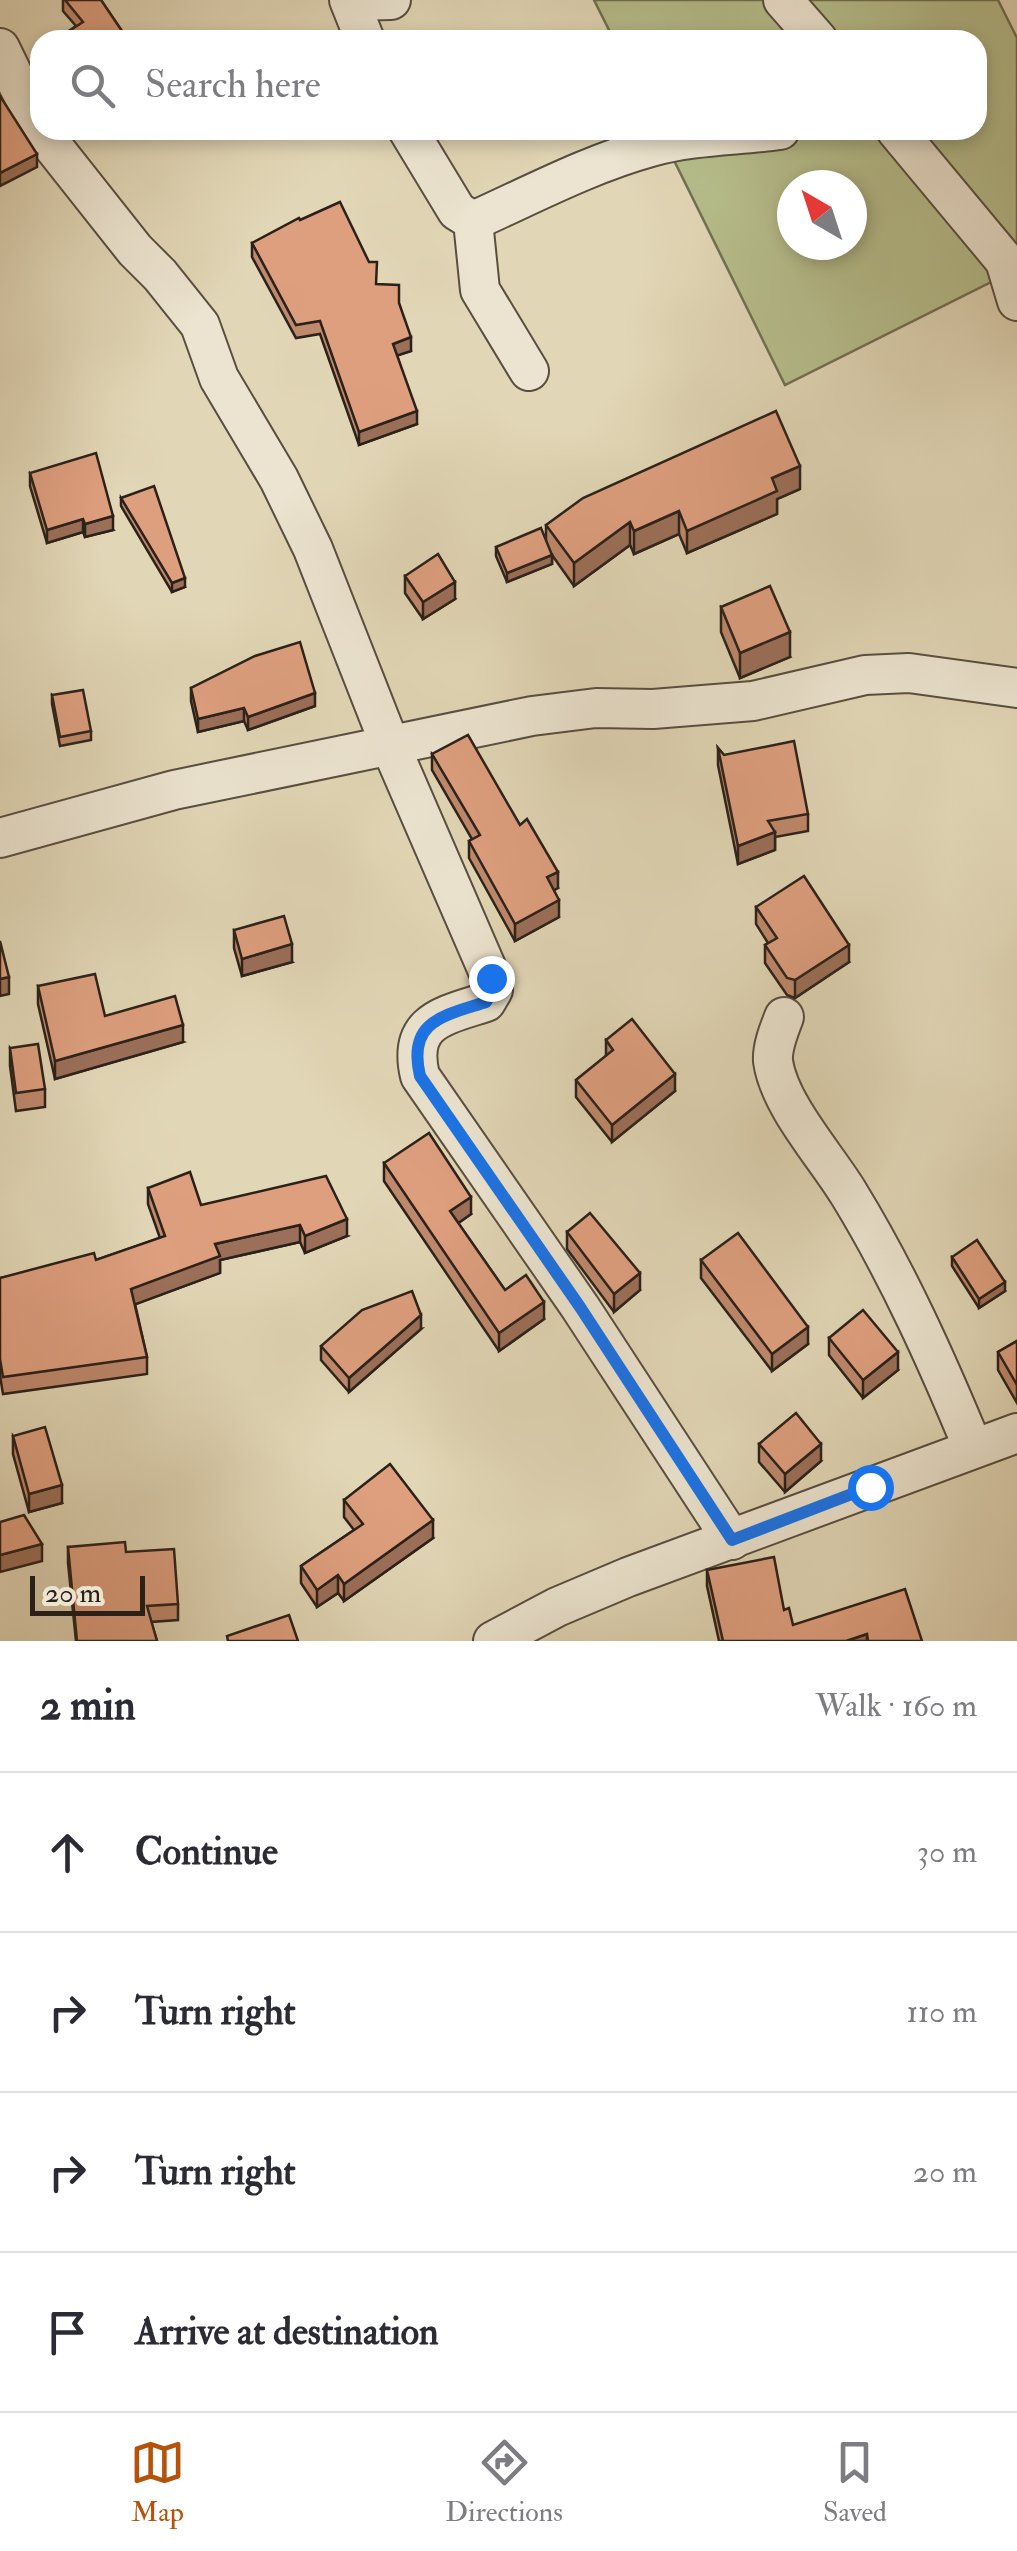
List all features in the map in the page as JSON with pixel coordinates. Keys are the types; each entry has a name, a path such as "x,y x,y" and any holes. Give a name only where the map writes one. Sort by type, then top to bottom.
{"street":[{"path":"360,30 350,0 391,0"},
{"path":"783,0 809,30"},
{"path":"0,48 30,110"},
{"path":"48,140 200,325 218,378 278,479 313,549 493,990 486,1002 444,1016 422,1033 414,1052 420,1076 580,1307 732,1540"},
{"path":"414,140 457,211 474,221"},
{"path":"474,221 602,162 688,140"},
{"path":"904,140 1006,261 1017,301"},
{"path":"474,221 480,290 529,371"},
{"path":"0,838 174,790 532,716 596,708 653,709 753,701 865,674 909,673 1017,688"},
{"path":"784,1017 773,1060 782,1085 793,1109 850,1195 931,1347 973,1448"},
{"path":"493,1641 556,1606 628,1576 1017,1433"}],"green space":[{"path":"594,0 998,0 1017,38 1017,269 785,385 664,140 987,140 987,30 609,30"}],"building":[{"path":"65,0 101,0 121,30 71,30 83,22"},
{"path":"0,96 37,154 0,173"},
{"path":"340,202 369,262 377,262 376,284 399,285 399,303 411,337 393,344 417,411 359,432 320,321 296,325 252,243"},
{"path":"776,411 800,466 772,478 777,491 687,531 679,511 634,531 630,522 574,563 546,525 583,498"},
{"path":"96,453 113,516 85,524 83,519 47,530 30,473"},
{"path":"154,486 185,578 172,583 121,498"},
{"path":"541,528 552,555 507,573 496,547"},
{"path":"438,554 455,582 423,602 405,576"},
{"path":"770,586 790,632 740,653 721,607"},
{"path":"300,642 315,693 248,717 244,708 198,719 191,688 255,656"},
{"path":"83,690 91,731 60,737 52,695"},
{"path":"468,735 520,825 527,819 558,872 547,877 559,900 515,924 469,841 480,835 432,754"},
{"path":"794,741 808,814 768,821 775,832 738,846 718,748 724,755"},
{"path":"804,876 849,945 795,980 787,978 765,945 777,938 756,907"},
{"path":"284,916 292,944 242,959 234,930"},
{"path":"0,941 9,977 0,979"},
{"path":"95,974 105,1016 175,996 183,1025 55,1061 38,986"},
{"path":"632,1019 675,1074 612,1125 576,1080 613,1050 606,1040"},
{"path":"38,1044 45,1089 16,1093 10,1048"},
{"path":"429,1133 471,1197 450,1211 505,1290 526,1275 544,1302 499,1333 384,1163"},
{"path":"190,1172 201,1205 326,1176 347,1219 305,1236 300,1225 215,1244 220,1256 131,1289 147,1357 3,1377 0,1278 94,1253 96,1260 165,1236 148,1188"},
{"path":"590,1213 640,1273 614,1294 567,1232"},
{"path":"738,1233 808,1327 772,1354 701,1260"},
{"path":"977,1240 1005,1282 979,1299 952,1257"},
{"path":"412,1291 421,1315 349,1378 321,1346 362,1310"},
{"path":"863,1310 898,1352 863,1380 829,1338"},
{"path":"1017,1341 1017,1385 998,1352"},
{"path":"796,1413 821,1444 785,1474 759,1444"},
{"path":"45,1427 62,1485 29,1494 13,1436"},
{"path":"390,1464 433,1520 344,1584 338,1575 317,1590 301,1566 363,1524 344,1500"},
{"path":"24,1515 42,1544 0,1555 0,1522"},
{"path":"125,1542 126,1552 174,1549 178,1604 147,1606 157,1641 77,1641 68,1547"},
{"path":"774,1557 784,1610 789,1608 793,1625 905,1589 922,1641 868,1641 867,1634 846,1641 723,1641 707,1570"},
{"path":"289,1615 298,1641 228,1641 227,1636"}],"route":[{"path":"491,978 493,990 486,1002 444,1016 422,1033 414,1052 420,1076 580,1307 732,1540 870,1487"}]}
